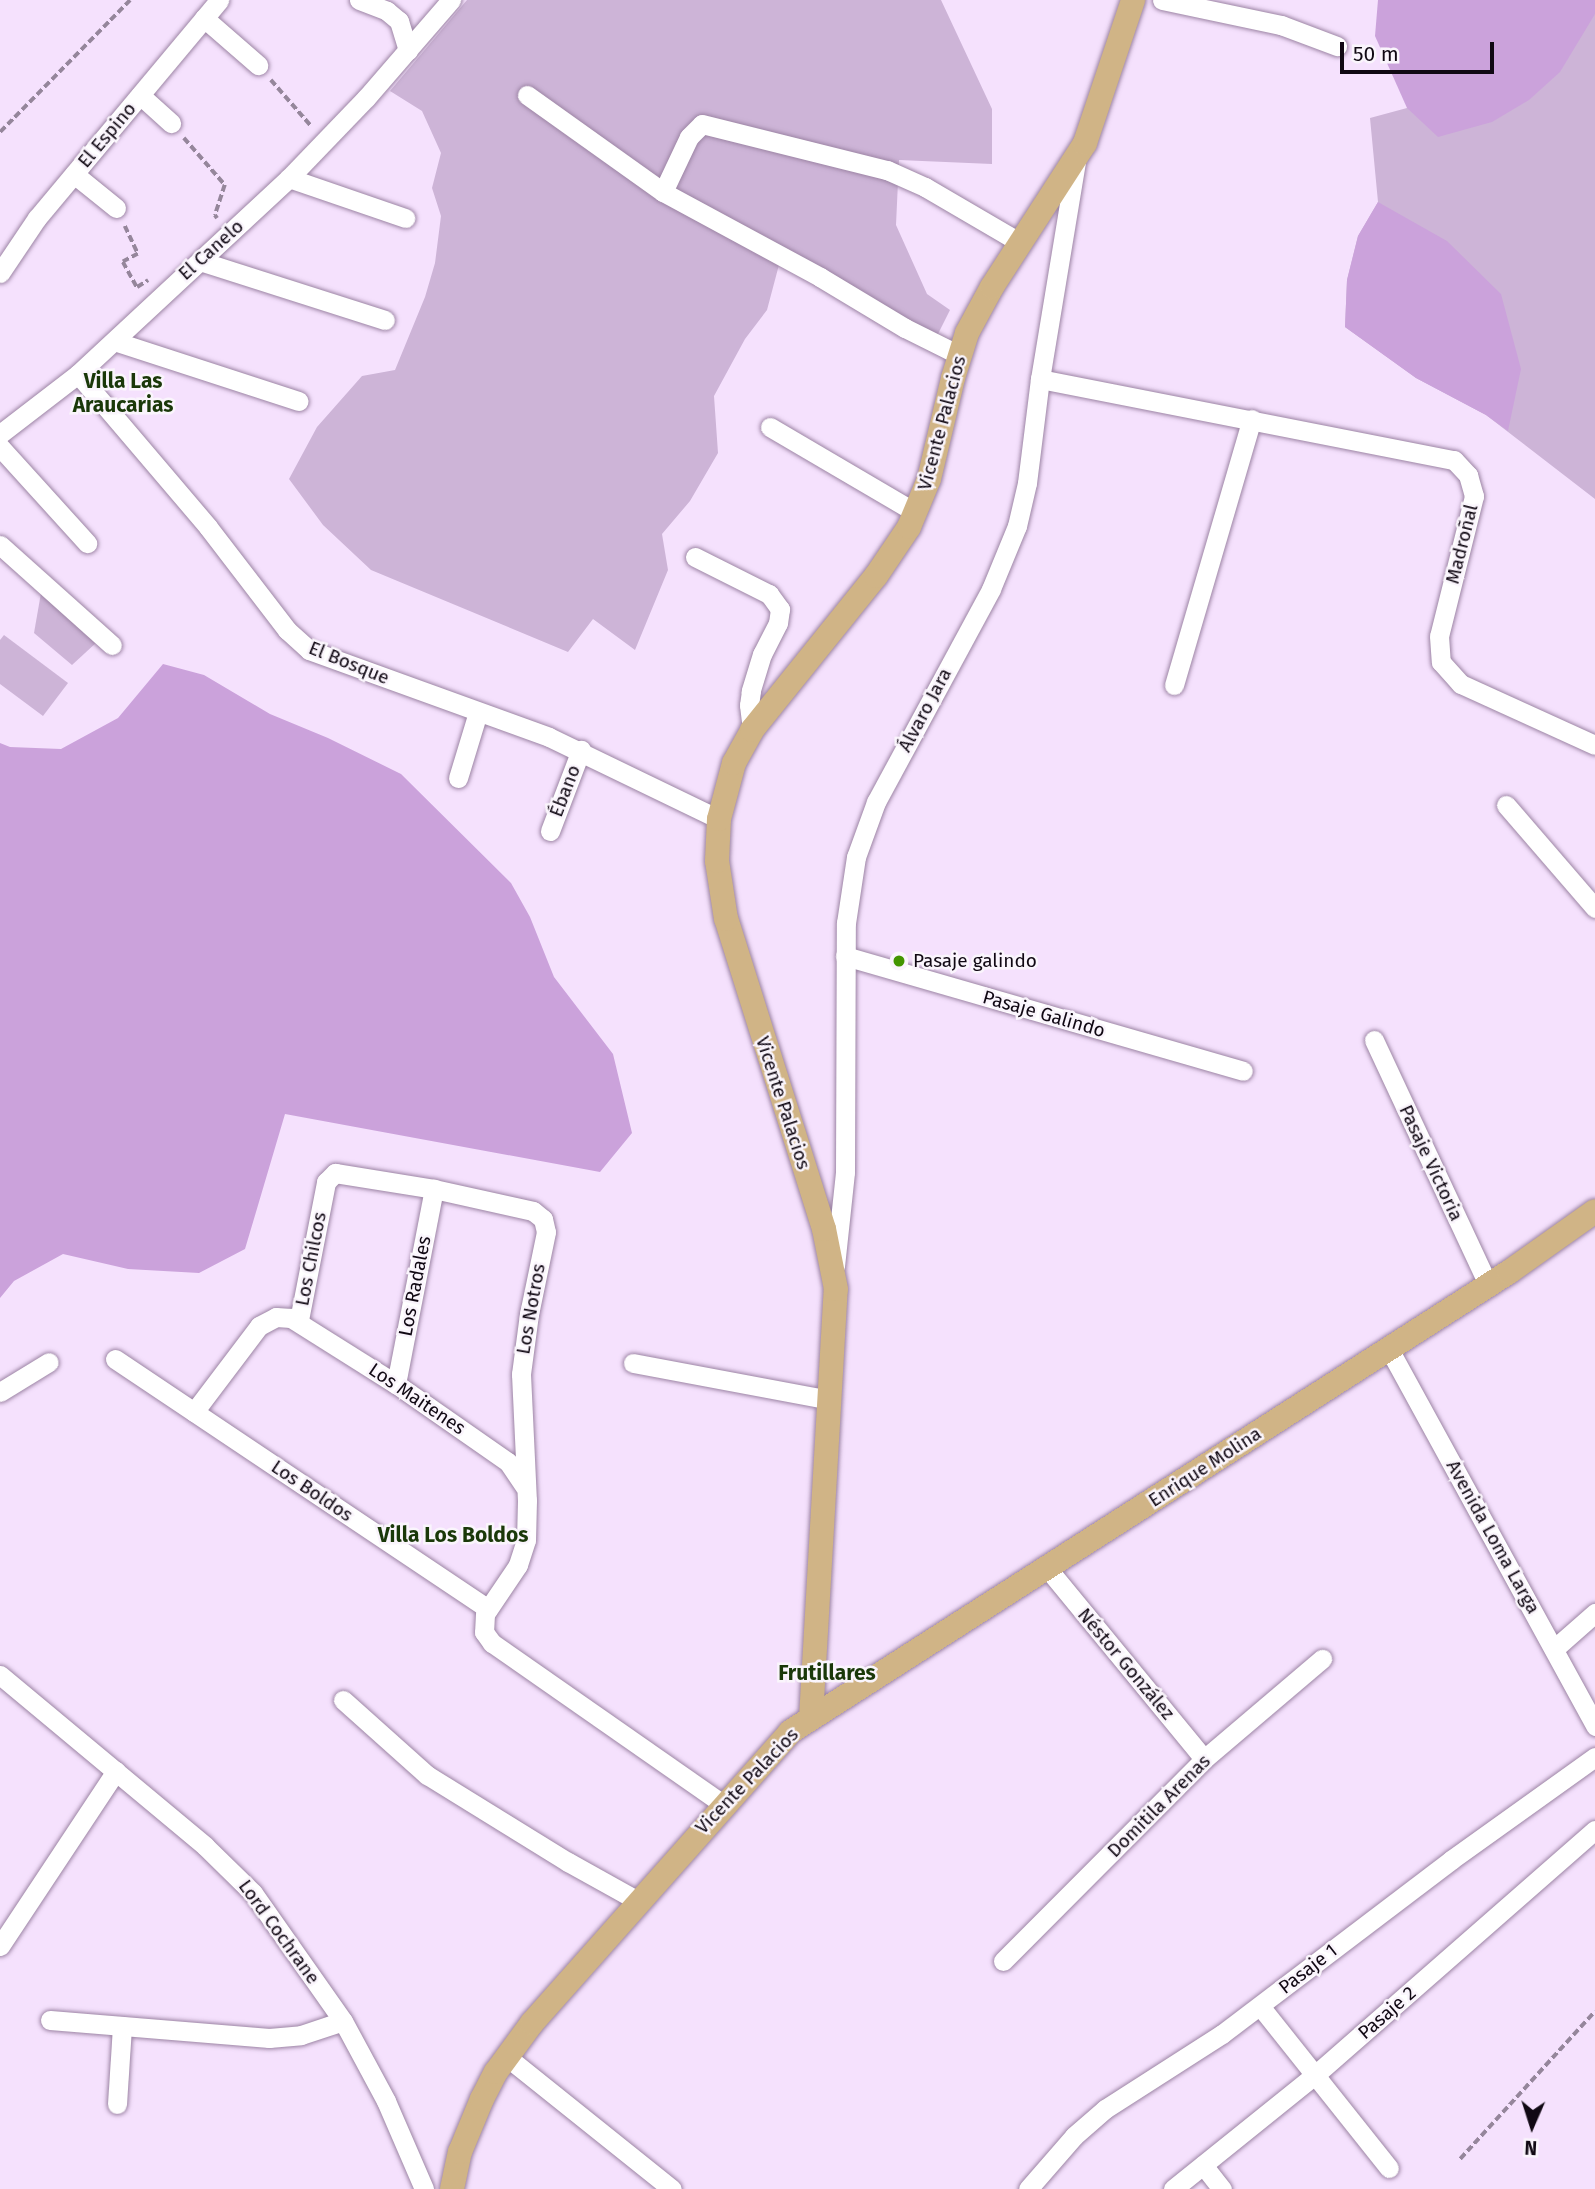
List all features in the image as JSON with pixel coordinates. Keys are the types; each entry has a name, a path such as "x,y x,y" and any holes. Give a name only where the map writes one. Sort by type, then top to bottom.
{"main road":[{"name":"Vicente Palacios","path":"452,2189 470,2126 496,2072 531,2023 723,1804 790,1732 811,1718 836,1309 834,1270 824,1228 726,919 717,861 719,819 734,763 752,730 894,552 915,512 935,458 959,355 978,309 1076,160 1097,115 1133,0"},
{"name":"Enrique Molina","path":"811,1718 1048,1569 1488,1285 1595,1211"}],"street":[{"name":"El Espino","path":"0,273 31,226 219,0"},
{"path":"359,0 387,11 399,21 408,51"},
{"name":"El Canelo","path":"0,435 78,374 289,178 408,51 451,0"},
{"path":"1162,0 1281,25 1337,46"},
{"path":"204,18 258,65"},
{"path":"140,95 171,123"},
{"path":"527,96 663,192 820,277 905,328 959,355"},
{"path":"663,192 689,137 702,124 887,170 925,187 1021,243"},
{"name":"Álvaro Jara","path":"834,1270 845,1172 845,956 850,889 864,828 1010,548 1027,482 1040,379 1076,160"},
{"path":"74,174 116,208"},
{"path":"289,178 405,218"},
{"path":"200,261 384,320"},
{"path":"114,341 299,401"},
{"name":"El Bosque","path":"78,374 208,527 297,641 320,656 581,750 719,819"},
{"name":"Madroñal","path":"1040,379 1445,456 1462,467 1473,485 1474,496 1439,636 1441,662 1461,684 1595,745"},
{"path":"1174,685 1252,419"},
{"path":"770,428 915,512"},
{"path":"0,447 88,543"},
{"path":"0,545 112,645"},
{"path":"695,557 769,594 780,609 778,623 762,654 751,691 749,705 752,730"},
{"path":"458,778 478,712"},
{"name":"Ébano","path":"550,831 581,750"},
{"path":"1506,806 1595,908"},
{"name":"Pasaje Galindo","path":"845,956 1242,1071"},
{"name":"Pasaje Victoria","path":"1374,1040 1488,1285"},
{"name":"Los Notros","path":"331,1175 340,1173 434,1188 533,1211 539,1214 546,1225 521,1374 527,1527 523,1553 512,1576 488,1609"},
{"name":"Los Chilcos","path":"194,1412 259,1325 276,1317 299,1320 326,1182 331,1175"},
{"name":"Los Radales","path":"396,1384 434,1188"},
{"name":"Los Maitenes","path":"299,1320 508,1462 525,1487"},
{"name":"Avenida Loma Larga","path":"1389,1349 1595,1726"},
{"name":"Los Boldos","path":"115,1359 488,1609"},
{"path":"0,1392 49,1362"},
{"path":"634,1363 831,1399"},
{"name":"Néstor González","path":"1048,1569 1204,1759"},
{"path":"488,1609 483,1626 492,1643 723,1804"},
{"path":"1554,1649 1595,1613"},
{"name":"Domitila Arenas","path":"1003,1961 1204,1759 1322,1659"},
{"name":"Lord Cochrane","path":"0,1675 239,1877 267,1911 343,2021 386,2101 424,2189"},
{"path":"343,1700 427,1775 568,1863 638,1901"},
{"name":"Pasaje 1","path":"1028,2189 1074,2136 1105,2109 1183,2060 1260,2006 1451,1860 1595,1757"},
{"path":"0,1946 116,1771"},
{"name":"Pasaje 2","path":"1173,2189 1315,2075 1595,1830"},
{"path":"1260,2006 1389,2168"},
{"path":"50,2020 269,2038 301,2035 343,2021"},
{"path":"117,2104 122,2026"},
{"path":"507,2057 672,2189"},
{"path":"1203,2165 1222,2189"}],"path":[{"path":"0,132 130,0"},
{"path":"258,65 325,142"},
{"path":"171,123 225,185 215,215 219,220 233,209 244,221"},
{"path":"116,208 138,254 123,262 137,287 155,275 166,291"},
{"path":"1460,2159 1595,2011"}],"shaded area":[{"path":"467,0 941,0 992,109 992,164 899,160 896,225 927,294 950,310 935,340 780,261 767,310 745,339 714,396 718,453 690,501 662,534 668,570 635,650 593,619 568,652 371,570 323,525 289,479 317,427 362,376 395,370 425,297 435,263 441,216 432,188 441,153 422,111 390,91"},
{"path":"1378,0 1595,0 1595,14 1560,72 1529,100 1492,122 1438,137 1407,108 1375,36"},
{"path":"1595,0 1595,499 1486,415 1416,378 1345,327 1347,280 1358,236 1378,202 1370,118 1407,108 1469,103"},
{"path":"1378,202 1447,241 1501,294 1521,369 1508,431 1486,415 1416,378 1345,327 1347,280 1358,236"},
{"path":"41,593 97,642 72,665 34,633"},
{"path":"4,635 68,683 43,716 0,684 0,640"},
{"path":"163,664 204,675 270,714 328,738 401,774 511,883 530,917 554,977 613,1054 632,1133 600,1172 285,1114 245,1249 199,1273 128,1269 63,1254 14,1281 0,1298 0,743 10,747 61,749 118,718"}],"place":[{"name":"Pasaje galindo","path":"899,961"}],"district":[{"name":"Villa Las Araucarias","path":"123,393"},
{"name":"Villa Los Boldos","path":"453,1535"},
{"name":"Frutillares","path":"827,1673"}]}
